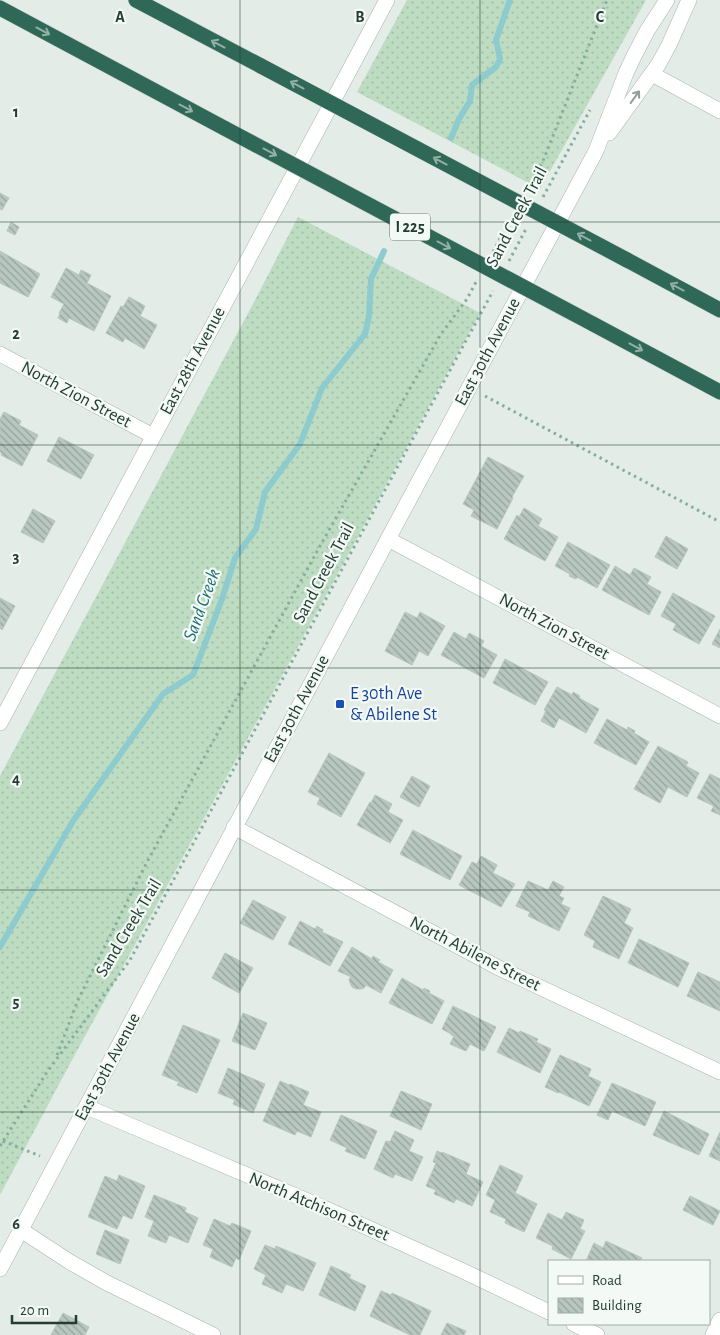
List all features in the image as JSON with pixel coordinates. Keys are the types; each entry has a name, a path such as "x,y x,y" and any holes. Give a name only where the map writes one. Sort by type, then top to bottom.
{"highway":[{"path":"136,0 720,310"},
{"name":"I 225","path":"0,8 720,392"}],"street":[{"name":"East 28th Avenue","path":"2,715 387,0"},
{"name":"East 30th Avenue","path":"0,1269 596,151 634,56 647,31 668,0"},
{"name":"East 30th Avenue","path":"596,151 652,74 669,45 689,0"},
{"path":"652,74 720,111"},
{"name":"North Zion Street","path":"0,354 153,436"},
{"name":"North Zion Street","path":"388,539 720,716"},
{"name":"North Abilene Street","path":"234,827 499,968 720,1072"},
{"name":"North Atchison Street","path":"87,1107 322,1207 548,1312"},
{"path":"21,1230 70,1262 107,1283 212,1335"},
{"path":"713,1335 720,1320"},
{"path":"576,1325 597,1335"}],"path":[{"path":"524,195 543,161 607,0"},
{"name":"Sand Creek Trail","path":"542,201 594,105"},
{"path":"491,256 514,212"},
{"name":"Sand Creek Trail","path":"508,262 527,227"},
{"path":"55,1061 78,1000 147,862 320,546 441,334 467,299 476,282"},
{"name":"Sand Creek Trail","path":"0,1146 47,1072 130,960 494,288"},
{"path":"495,402 720,522"},
{"path":"3,1141 57,1163"}],"green space":[{"path":"407,0 646,0 540,189 357,92"},
{"path":"298,217 480,313 0,1195 0,776"}],"building":[{"path":"0,193 9,198 2,210 0,209"},
{"path":"11,222 19,227 15,235 7,231"},
{"path":"0,251 40,274 28,297 0,283"},
{"path":"66,268 79,275 81,270 91,275 87,283 111,296 94,331 69,318 67,323 58,318 64,304 51,297"},
{"path":"129,297 145,306 140,316 157,325 144,349 125,338 123,342 106,333 121,306 123,307"},
{"path":"4,412 21,421 19,425 38,435 22,466 1,455 2,453 0,452 0,419"},
{"path":"59,437 94,455 81,479 47,461"},
{"path":"488,457 524,476 497,529 471,516 474,510 463,504"},
{"path":"524,508 542,519 538,526 558,537 545,561 504,539 517,515 519,517"},
{"path":"33,509 55,521 43,543 21,532"},
{"path":"666,536 688,549 677,569 655,557"},
{"path":"568,542 610,565 597,588 577,577 576,579 569,576 570,574 555,566"},
{"path":"615,566 630,575 634,568 651,577 647,584 661,592 649,615 602,590"},
{"path":"673,593 715,616 699,644 673,630 676,624 661,616"},
{"path":"0,598 15,606 2,630 0,628"},
{"path":"405,612 417,618 420,612 445,626 428,656 419,651 412,665 385,651"},
{"path":"720,629 720,648 712,644"},
{"path":"454,632 466,639 469,633 484,641 481,646 497,655 484,678 441,655"},
{"path":"505,659 548,682 535,705 493,683"},
{"path":"557,687 572,695 573,692 580,696 579,698 599,709 586,733 559,718 554,728 541,721 546,711 544,710"},
{"path":"607,719 627,730 628,727 649,742 636,765 594,743"},
{"path":"658,746 688,762 686,766 699,773 687,797 668,787 660,803 634,789"},
{"path":"329,753 365,773 341,817 317,804 320,798 308,792"},
{"path":"710,774 720,779 720,815 711,811 714,806 697,798"},
{"path":"412,776 430,786 419,807 400,797"},
{"path":"375,795 392,804 388,812 403,820 390,843 357,825"},
{"path":"413,830 462,856 450,880 400,854"},
{"path":"481,856 497,865 493,873 515,884 501,907 459,885 472,862 477,864"},
{"path":"528,881 548,890 553,881 564,887 559,896 564,898 561,904 570,908 559,931 528,916 530,912 516,906"},
{"path":"603,896 631,909 624,923 633,928 619,959 593,947 595,941 584,935"},
{"path":"253,900 286,917 273,940 240,923"},
{"path":"300,921 315,929 317,926 323,930 322,932 343,942 330,966 288,944"},
{"path":"639,939 689,963 678,987 628,963"},
{"path":"352,947 372,959 373,956 380,960 378,962 393,970 381,993 366,985 361,989 352,987 349,979 351,977 338,971"},
{"path":"225,953 253,968 239,993 212,978"},
{"path":"698,972 720,982 720,1011 687,996"},
{"path":"402,978 423,990 424,988 430,991 429,993 444,1001 432,1024 389,1003"},
{"path":"453,1006 496,1027 484,1051 470,1044 466,1051 450,1044 454,1036 442,1029"},
{"path":"243,1013 267,1023 255,1050 232,1041"},
{"path":"183,1025 220,1040 197,1093 177,1085 179,1082 162,1075"},
{"path":"509,1028 538,1039 536,1042 551,1049 540,1073 497,1052"},
{"path":"560,1055 591,1069 588,1076 601,1082 589,1106 545,1087"},
{"path":"228,1068 265,1084 253,1113 233,1104 235,1100 218,1093"},
{"path":"280,1081 309,1092 303,1105 321,1112 311,1137 297,1131 295,1135 263,1121"},
{"path":"612,1083 656,1102 645,1126 612,1111 608,1120 597,1115"},
{"path":"401,1091 432,1104 421,1130 390,1116"},
{"path":"664,1111 709,1134 699,1155 653,1135"},
{"path":"341,1115 377,1131 365,1159 345,1151 347,1148 330,1140"},
{"path":"395,1131 414,1140 409,1151 423,1157 412,1181 395,1174 393,1178 374,1169 386,1141 390,1142"},
{"path":"720,1132 720,1161 709,1156"},
{"path":"437,1151 470,1164 466,1174 483,1182 472,1206 456,1199 454,1203 434,1194 436,1190 426,1186 436,1163 433,1162"},
{"path":"500,1165 523,1176 515,1193 537,1204 524,1232 505,1223 506,1219 490,1212 495,1200 486,1195"},
{"path":"119,1175 145,1186 132,1219 123,1215 117,1229 88,1217 105,1176 117,1181"},
{"path":"154,1195 186,1208 185,1212 198,1218 188,1243 169,1235 166,1243 148,1236 154,1221 145,1217"},
{"path":"690,1196 720,1211 713,1225 683,1210"},
{"path":"566,1212 584,1220 580,1229 585,1231 571,1259 552,1249 553,1246 536,1238 548,1213 562,1220"},
{"path":"214,1219 230,1226 232,1223 251,1231 239,1260 236,1258 232,1267 210,1257 213,1249 203,1245"},
{"path":"105,1230 129,1240 120,1264 96,1254"},
{"path":"606,1241 642,1258 641,1260 586,1260 594,1243 603,1248"},
{"path":"265,1245 275,1249 276,1246 316,1263 303,1291 286,1284 282,1293 262,1284 266,1275 254,1269"},
{"path":"331,1266 351,1275 349,1278 366,1286 355,1311 319,1295"},
{"path":"381,1291 391,1295 392,1293 431,1311 420,1335 410,1335 370,1316"},
{"path":"63,1313 89,1327 85,1335 51,1335"},
{"path":"447,1323 466,1331 464,1335 441,1335"}],"waterway":[{"name":"Sand Creek","path":"451,138 459,119 470,101 472,85 496,67 500,59 496,40 510,0"},
{"name":"Sand Creek","path":"0,947 73,821 163,694 193,675 222,599 235,558 256,529 265,492 300,444 322,388 365,334 369,316 371,279 384,251"}],"place":[{"name":"E 30th Ave & Abilene St","path":"340,704"}]}
